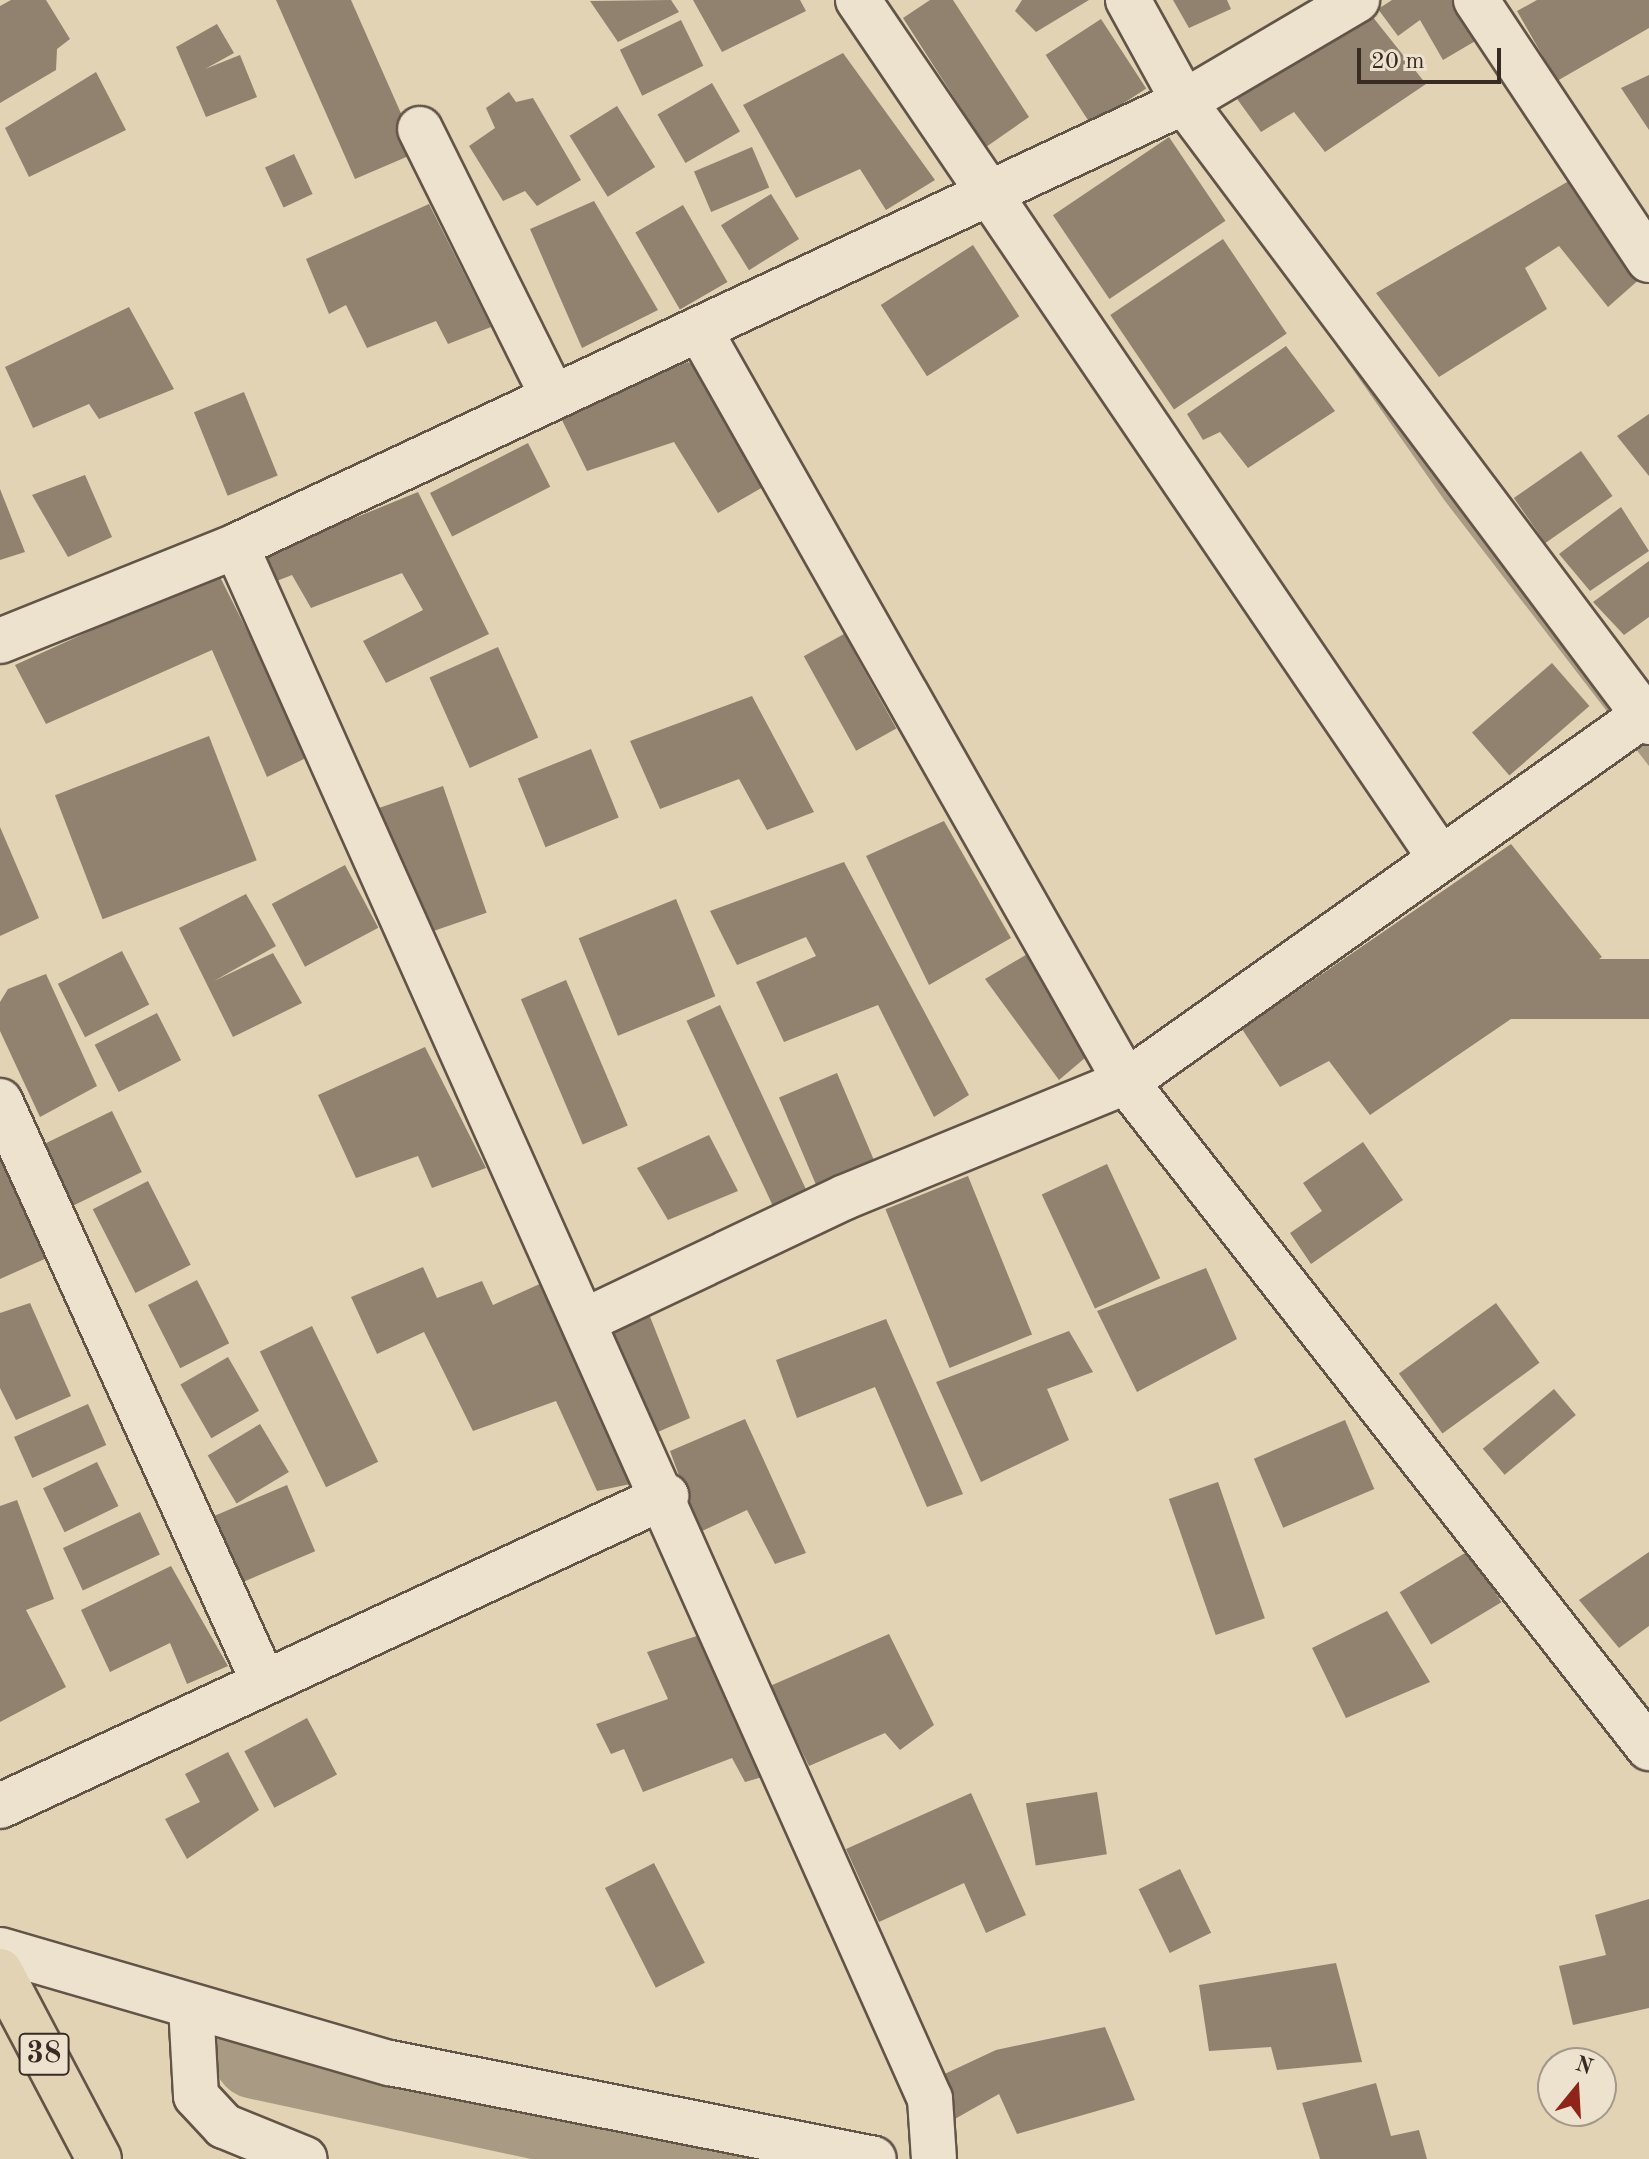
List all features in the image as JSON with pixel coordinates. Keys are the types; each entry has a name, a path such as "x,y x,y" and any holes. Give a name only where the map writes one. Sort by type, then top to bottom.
{"main road":[{"name":"38","path":"0,1971 94,2148"}],"street":[{"path":"858,0 1441,859"},
{"path":"586,1320 845,1197 1126,1082 1646,718 1184,102 1128,0"},
{"path":"0,641 236,546 1184,102 1357,0"},
{"path":"1476,0 1649,260"},
{"path":"420,129 553,397"},
{"path":"699,329 1126,1082 1649,1748"},
{"path":"236,546 666,1496 930,2099 934,2159"},
{"path":"0,1101 264,1683"},
{"path":"0,1806 666,1496"},
{"path":"0,1950 390,2063 874,2159"},
{"path":"191,2006 196,2096 224,2126 305,2159"}],"shaded area":[{"path":"1267,247 1649,733 1649,766 1445,501"}],"building":[{"path":"11,0 46,0 70,39 57,49 56,70 0,103 0,6"},
{"path":"276,0 351,0 418,152 355,179"},
{"path":"671,0 679,12 618,42 590,1"},
{"path":"693,0 800,0 806,11 722,52"},
{"path":"930,0 953,0 1029,117 986,147 903,18"},
{"path":"1022,0 1089,0 1036,32 1015,11"},
{"path":"1173,0 1227,0 1231,9 1189,28"},
{"path":"1392,0 1454,0 1477,40 1443,60 1420,20 1398,36 1378,9"},
{"path":"1537,0 1649,0 1649,28 1557,81 1517,11"},
{"path":"1372,16 1426,84 1325,152 1294,112 1261,132 1235,96"},
{"path":"1101,19 1146,89 1091,125 1046,55"},
{"path":"681,20 703,66 642,96 620,50"},
{"path":"217,24 234,53 205,69 240,55 257,97 206,117 176,47"},
{"path":"843,53 935,180 886,210 860,169 796,198 743,105"},
{"path":"96,72 126,130 29,177 5,128"},
{"path":"1649,75 1649,130 1621,88"},
{"path":"712,83 740,131 685,163 657,114"},
{"path":"509,92 516,102 533,98 581,180 537,206 525,191 503,201 469,146 495,128 486,108"},
{"path":"617,106 655,167 608,197 570,136"},
{"path":"1169,137 1225,221 1109,299 1053,215"},
{"path":"752,147 769,188 711,212 694,172"},
{"path":"294,154 313,194 284,207 265,168"},
{"path":"1574,178 1642,277 1608,307 1559,246 1525,268 1547,309 1439,377 1376,293"},
{"path":"771,194 799,239 749,270 721,225"},
{"path":"594,201 658,310 582,348 530,229"},
{"path":"429,204 491,327 448,344 436,321 367,348 346,305 329,314 306,259"},
{"path":"683,205 728,282 680,310 635,232"},
{"path":"1223,239 1287,334 1174,410 1110,315"},
{"path":"973,245 1019,316 927,376 881,305"},
{"path":"129,307 174,389 99,419 89,404 33,428 5,367"},
{"path":"1286,346 1335,411 1248,468 1220,432 1203,440 1187,414"},
{"path":"688,362 702,371 763,487 718,513 674,442 587,471 559,414"},
{"path":"244,392 278,475 228,496 194,412"},
{"path":"1649,414 1649,476 1617,436"},
{"path":"528,443 550,487 452,537 430,493"},
{"path":"1581,451 1613,496 1545,543 1514,498"},
{"path":"85,475 112,537 68,557 32,495"},
{"path":"0,489 25,552 0,560"},
{"path":"418,492 489,634 386,683 363,641 423,610 402,573 311,608 292,575 269,584 259,557"},
{"path":"1621,507 1649,551 1590,591 1559,554"},
{"path":"1649,561 1649,617 1624,635 1593,602"},
{"path":"218,573 310,756 267,777 212,650 46,724 15,665"},
{"path":"844,634 896,728 856,751 804,656"},
{"path":"498,647 538,737 470,768 429,678"},
{"path":"1552,663 1589,706 1509,776 1472,733"},
{"path":"752,696 814,812 767,830 739,779 660,809 630,741"},
{"path":"209,736 257,860 103,919 55,795"},
{"path":"591,749 619,818 545,847 518,779"},
{"path":"443,786 487,913 423,935 380,808"},
{"path":"944,821 1011,938 929,985 866,856"},
{"path":"0,827 39,918 0,936"},
{"path":"1511,844 1602,957 1370,1115 1329,1061 1280,1087 1242,1029"},
{"path":"844,862 969,1095 934,1117 878,1005 784,1042 756,982 816,956 806,937 737,965 710,911"},
{"path":"345,865 378,928 305,967 272,904"},
{"path":"246,894 276,946 214,981 273,953 302,1003 233,1037 179,928"},
{"path":"676,899 715,996 618,1036 579,938"},
{"path":"1036,949 1092,1052 1059,1080 985,979"},
{"path":"122,951 149,1004 85,1037 58,984"},
{"path":"1382,959 1649,959 1649,1019 1382,1019"},
{"path":"46,974 97,1086 40,1117 0,1031 0,1002 8,989"},
{"path":"566,980 628,1125 583,1145 521,999"},
{"path":"720,1005 811,1201 778,1216 686,1021"},
{"path":"157,1013 181,1060 119,1092 95,1045"},
{"path":"425,1047 486,1168 432,1188 418,1156 356,1178 318,1095"},
{"path":"837,1073 874,1160 816,1185 779,1098"},
{"path":"112,1111 142,1172 70,1207 40,1146"},
{"path":"709,1135 738,1191 668,1220 637,1168"},
{"path":"1363,1142 1403,1200 1311,1264 1290,1233 1322,1211 1303,1183"},
{"path":"0,1152 49,1257 0,1279"},
{"path":"1107,1164 1160,1278 1095,1309 1042,1194"},
{"path":"968,1176 1032,1335 950,1368 885,1209"},
{"path":"148,1181 191,1265 135,1293 93,1209"},
{"path":"423,1267 437,1298 482,1281 493,1305 542,1283 640,1482 597,1491 556,1401 473,1431 424,1332 377,1354 351,1297"},
{"path":"1206,1268 1237,1339 1137,1392 1097,1311"},
{"path":"197,1280 229,1343 180,1368 148,1305"},
{"path":"30,1303 71,1396 16,1420 0,1388 0,1313"},
{"path":"1496,1303 1539,1363 1442,1433 1399,1374"},
{"path":"645,1304 690,1418 651,1435 597,1324"},
{"path":"886,1319 963,1494 927,1507 875,1387 797,1418 776,1360"},
{"path":"312,1326 378,1462 326,1487 260,1351"},
{"path":"1069,1331 1093,1372 1047,1389 1069,1440 981,1482 936,1382"},
{"path":"228,1357 259,1411 211,1438 180,1384"},
{"path":"1554,1389 1576,1415 1505,1475 1483,1449"},
{"path":"88,1404 106,1445 32,1478 14,1437"},
{"path":"745,1419 806,1553 775,1564 747,1510 700,1532 670,1451"},
{"path":"1345,1420 1374,1489 1283,1528 1254,1459"},
{"path":"260,1424 289,1472 237,1503 208,1455"},
{"path":"97,1462 118,1506 65,1532 43,1488"},
{"path":"1218,1482 1265,1618 1216,1635 1169,1499"},
{"path":"287,1485 315,1551 232,1586 204,1520"},
{"path":"17,1500 54,1599 26,1610 66,1687 0,1722 0,1506"},
{"path":"140,1512 160,1555 83,1591 63,1548"},
{"path":"1470,1550 1501,1602 1431,1645 1400,1592"},
{"path":"1649,1552 1649,1626 1619,1648 1579,1600"},
{"path":"171,1566 228,1666 187,1684 170,1643 110,1672 81,1610"},
{"path":"1387,1611 1430,1682 1346,1718 1312,1648"},
{"path":"703,1634 773,1774 745,1782 732,1758 643,1792 624,1749 611,1754 596,1724 668,1699 647,1652"},
{"path":"889,1634 934,1725 900,1750 885,1733 809,1766 770,1686"},
{"path":"307,1718 337,1775 274,1808 244,1751"},
{"path":"228,1752 259,1810 187,1859 165,1819 200,1802 185,1774"},
{"path":"1097,1792 1107,1854 1036,1865 1026,1803"},
{"path":"971,1793 1026,1915 986,1933 964,1883 879,1922 846,1849"},
{"path":"654,1863 705,1963 656,1988 605,1888"},
{"path":"1180,1869 1211,1933 1170,1953 1139,1889"},
{"path":"1649,1899 1649,2008 1573,2025 1559,1966 1606,1955 1595,1915"},
{"path":"1336,1963 1362,2062 1277,2070 1271,2047 1209,2051 1199,1985"},
{"path":"1105,2027 1135,2100 1017,2134 999,2094 953,2120 936,2078 996,2050"},
{"path":"1376,2083 1391,2136 1419,2130 1427,2159 1320,2159 1302,2103"}],"waterway":[{"path":"256,2056 738,2159"}]}
